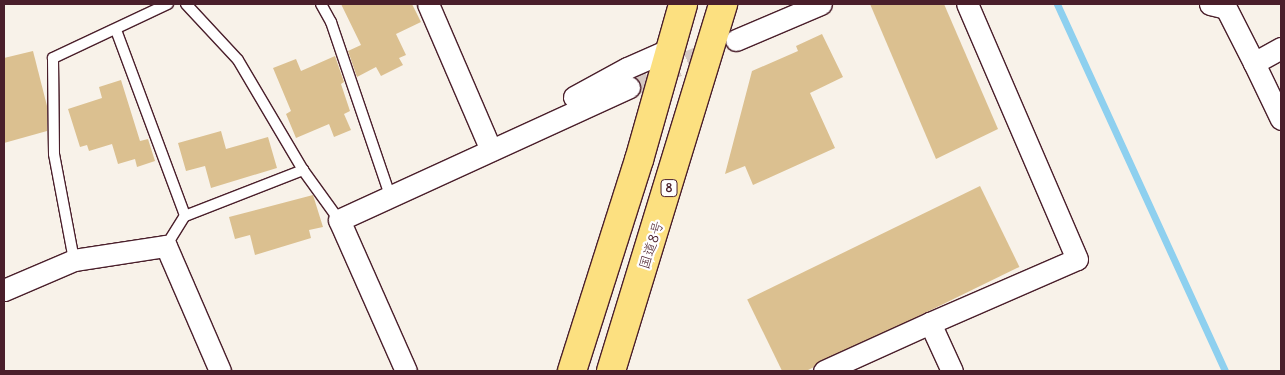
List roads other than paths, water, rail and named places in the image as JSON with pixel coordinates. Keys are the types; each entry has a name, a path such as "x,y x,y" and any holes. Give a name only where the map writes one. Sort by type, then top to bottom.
{"highway":[{"path":"572,371 683,4"},
{"name":"国道8号","path":"611,371 723,4"}],"street":[{"path":"428,4 491,150"},
{"path":"736,40 821,4"},
{"path":"824,371 1077,258 967,4"},
{"path":"1210,4 1226,8 1281,119"},
{"path":"1254,63 1281,48"},
{"path":"536,129 551,109 627,68 670,49"},
{"path":"406,371 339,220 391,198 629,86"},
{"path":"4,290 74,260 166,246 220,371"},
{"path":"930,323 952,371"}],"lane":[{"path":"74,260 54,154 53,58 168,4"},
{"path":"186,4 238,60 303,170 339,220"},
{"path":"321,4 331,22 391,198"},
{"path":"116,30 185,216"},
{"path":"166,246 185,216 303,170"}],"waterway":[{"path":"1057,4 1225,371"}],"tunnel":[{"path":"629,87 718,48"}]}
